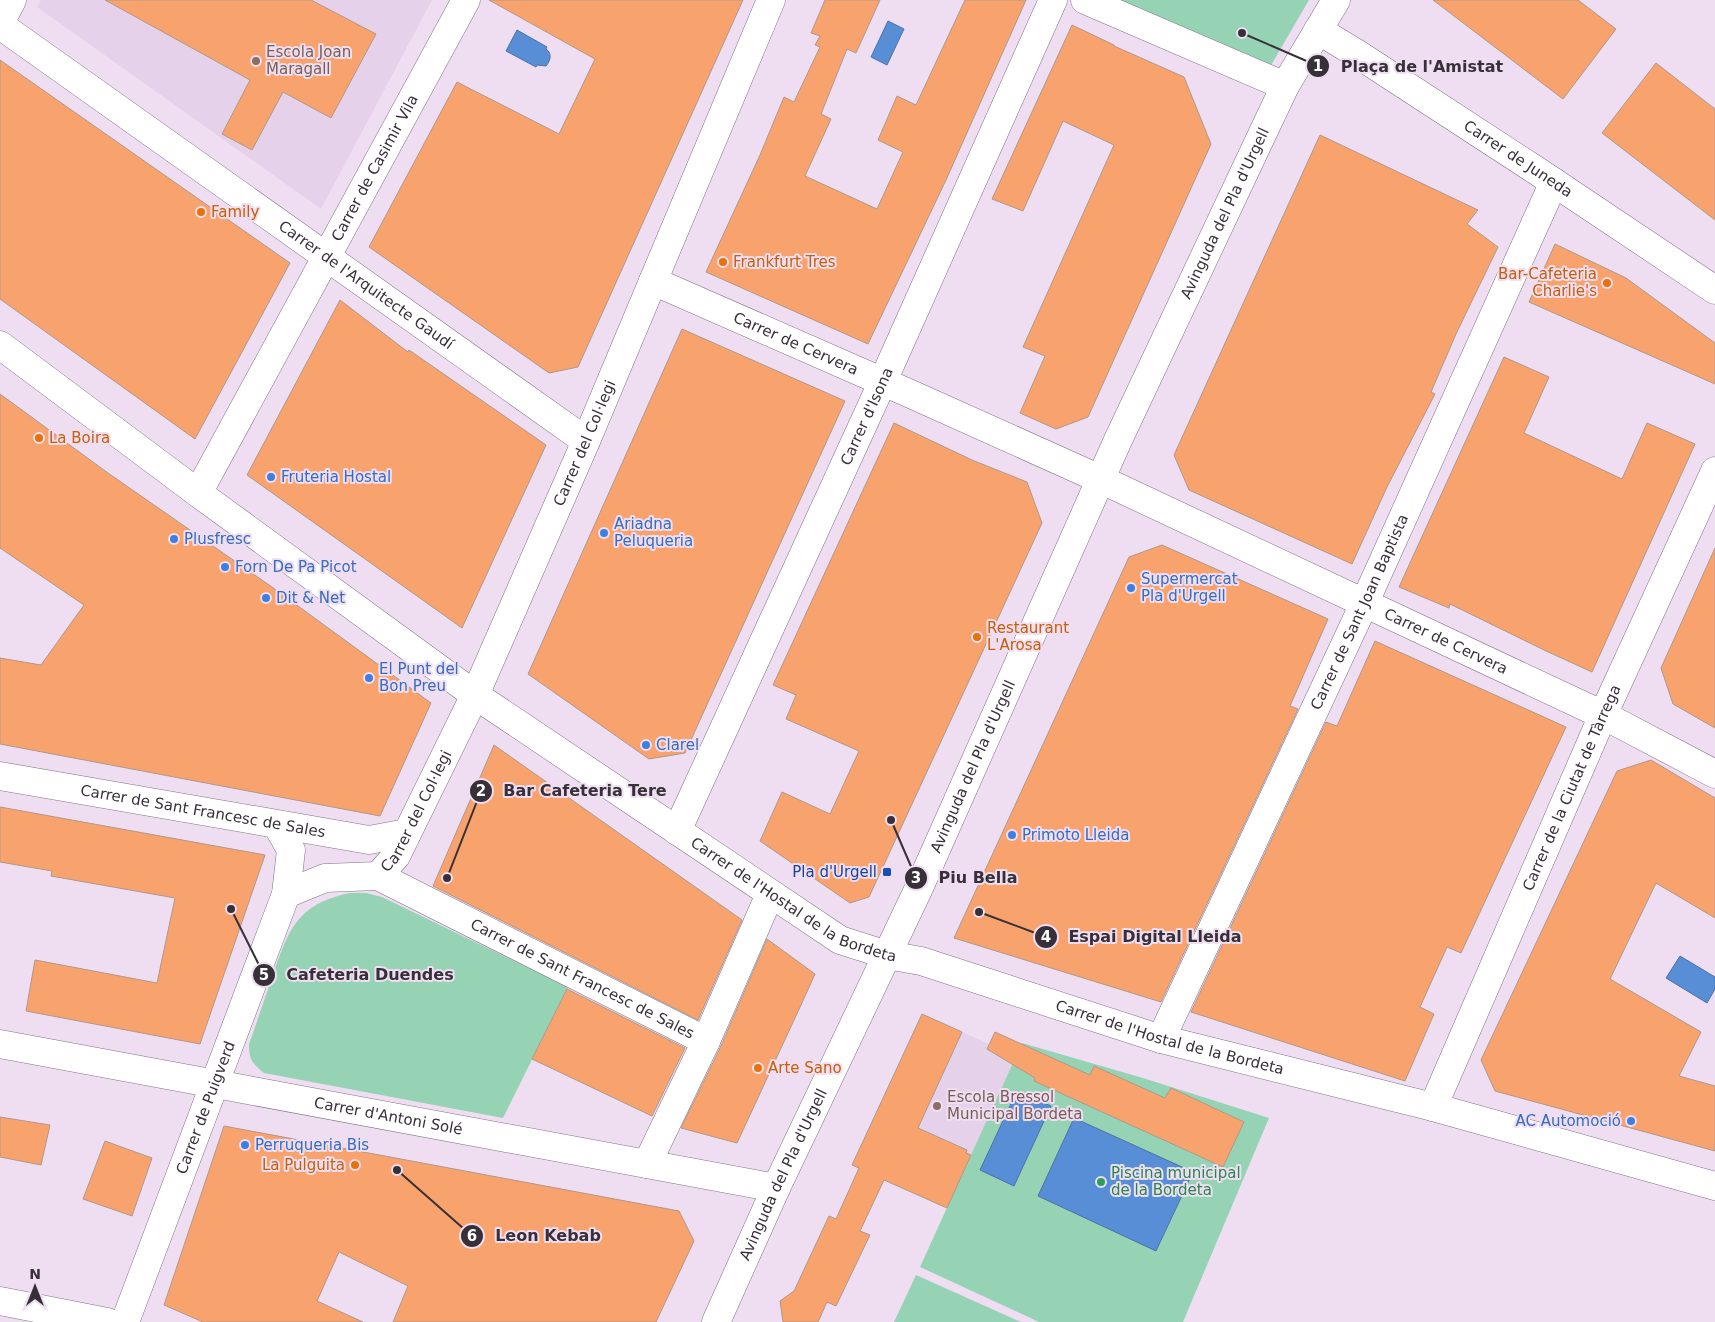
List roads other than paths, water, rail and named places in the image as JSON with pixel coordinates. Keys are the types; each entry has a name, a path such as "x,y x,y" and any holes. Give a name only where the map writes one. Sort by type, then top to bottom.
{"street":[{"path":"0,24 12,0"},
{"name":"Carrer de Casimir Vila","path":"198,493 466,0"},
{"name":"Carrer del Col·legi","path":"378,876 396,856 475,695 586,441 771,0"},
{"name":"Carrer d'Isona","path":"677,831 883,381 1053,0"},
{"path":"1085,0 1285,86"},
{"name":"Avinguda del Pla d'Urgell","path":"716,1322 776,1188 922,880 1100,479 1285,86 1336,0"},
{"name":"Carrer de l'Arquitecte Gaudí","path":"0,24 586,441"},
{"name":"Carrer de Juneda","path":"1318,30 1554,182 1715,290"},
{"name":"Carrer de Sant Joan Baptista","path":"1161,1038 1364,604 1554,182"},
{"name":"Carrer de Cervera","path":"653,281 883,381 1100,479 1603,715 1715,774"},
{"name":"Carrer de l'Hostal de la Bordeta","path":"0,345 198,493 475,695 840,940 887,956 921,961 1161,1038 1433,1107 1715,1186"},
{"name":"Carrer de la Ciutat de Tàrrega","path":"1433,1107 1603,715 1715,471"},
{"name":"Carrer de Sant Francesc de Sales","path":"0,776 369,840 407,833"},
{"name":"Carrer de Puigverd","path":"125,1322 286,894 291,850 278,825"},
{"path":"286,894 325,878 378,876"},
{"name":"Carrer de Sant Francesc de Sales","path":"378,876 706,1041"},
{"path":"647,1164 706,1041 770,894"},
{"name":"Carrer d'Antoni Solé","path":"0,1044 214,1082 776,1188"},
{"path":"0,1301 107,1322"}],"water":[{"path":"888,21 904,29 887,65 871,57"},
{"path":"517,30 547,47 546,49 550,57 546,66 537,65 536,67 506,51"},
{"path":"1680,956 1715,977 1715,989 1707,1003 1666,978"},
{"path":"1017,1091 1051,1106 1014,1186 980,1170"},
{"path":"1074,1118 1193,1172 1156,1251 1038,1196"}],"place":[{"name":"Plaça de l'Amistat","path":"1242,33"},
{"name":"Escola Joan Maragall","path":"256,61"},
{"name":"Family","path":"201,212"},
{"name":"Frankfurt Tres","path":"723,262"},
{"name":"Bar-Cafeteria Charlie's","path":"1607,283"},
{"name":"La Boira","path":"39,438"},
{"name":"Fruteria Hostal","path":"271,477"},
{"name":"Ariadna Peluqueria","path":"604,533"},
{"name":"Plusfresc","path":"174,539"},
{"name":"Forn De Pa Picot","path":"225,567"},
{"name":"Supermercat Pla d'Urgell","path":"1131,588"},
{"name":"Dit & Net","path":"266,598"},
{"name":"Restaurant L'Arosa","path":"977,637"},
{"name":"El Punt del Bon Preu","path":"369,678"},
{"name":"Clarel","path":"646,745"},
{"name":"Piu Bella","path":"891,820"},
{"name":"Primoto Lleida","path":"1012,835"},
{"name":"Pla d'Urgell","path":"887,872"},
{"name":"Bar Cafeteria Tere","path":"447,878"},
{"name":"Cafeteria Duendes","path":"231,909"},
{"name":"Espai Digital Lleida","path":"979,912"},
{"name":"Arte Sano","path":"758,1068"},
{"name":"Escola Bressol Municipal Bordeta","path":"937,1106"},
{"name":"AC Automoció","path":"1631,1121"},
{"name":"Perruqueria Bis","path":"245,1145"},
{"name":"La Pulguita","path":"355,1165"},
{"name":"Leon Kebab","path":"397,1170"},
{"name":"Piscina municipal de la Bordeta","path":"1101,1182"}]}
